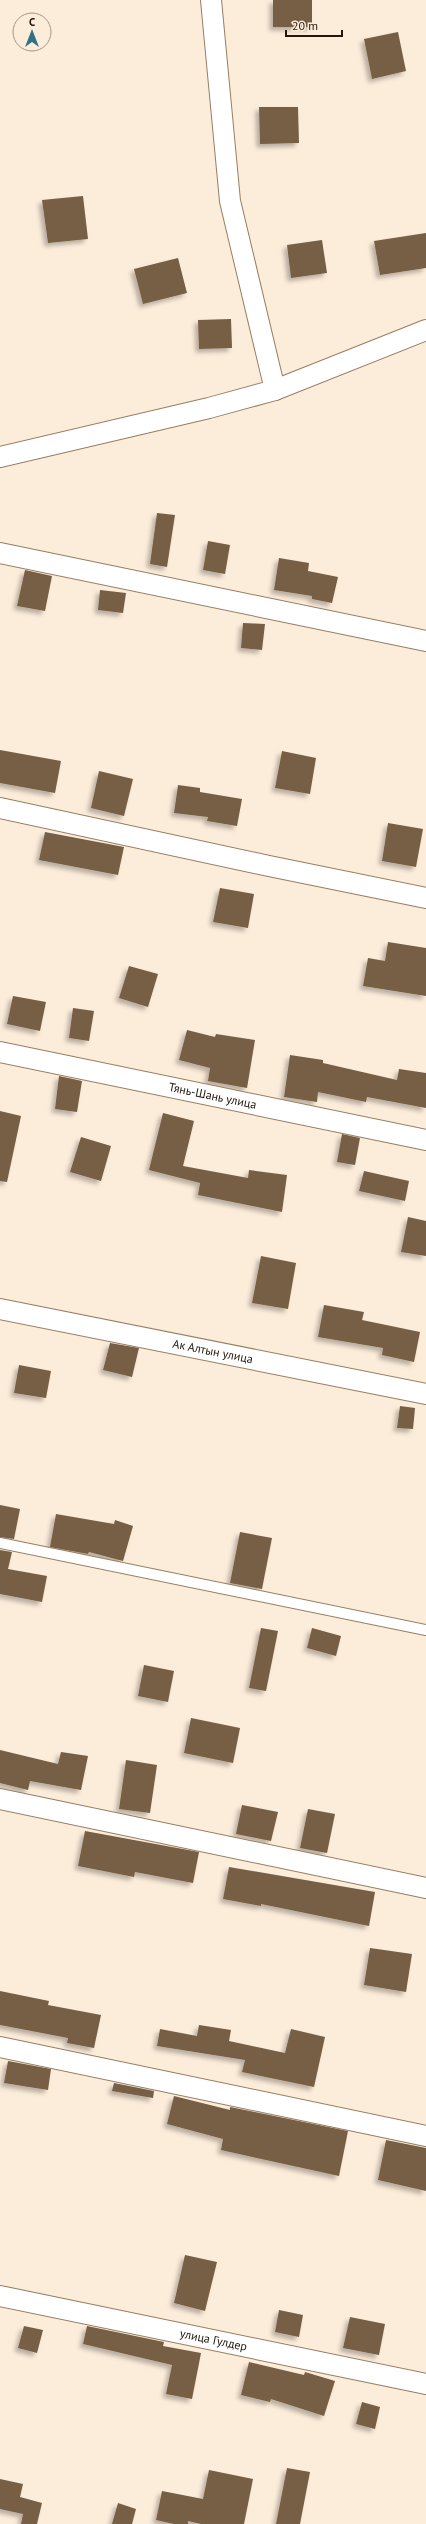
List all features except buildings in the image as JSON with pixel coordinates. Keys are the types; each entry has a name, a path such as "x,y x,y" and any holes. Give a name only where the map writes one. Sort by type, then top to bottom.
{"street":[{"path":"210,0 230,201 275,390"},
{"path":"0,457 208,408 275,390 426,330"},
{"path":"0,553 426,641"},
{"path":"0,808 262,865 426,898"},
{"name":"Тянь-Шань улица","path":"0,1052 426,1140"},
{"name":"Ак Алтын улица","path":"0,1309 426,1394"},
{"path":"0,1800 426,1888"},
{"path":"0,2047 426,2136"},
{"name":"улица Гулдер","path":"0,2296 426,2384"}],"lane":[{"path":"0,1543 426,1630"}]}
